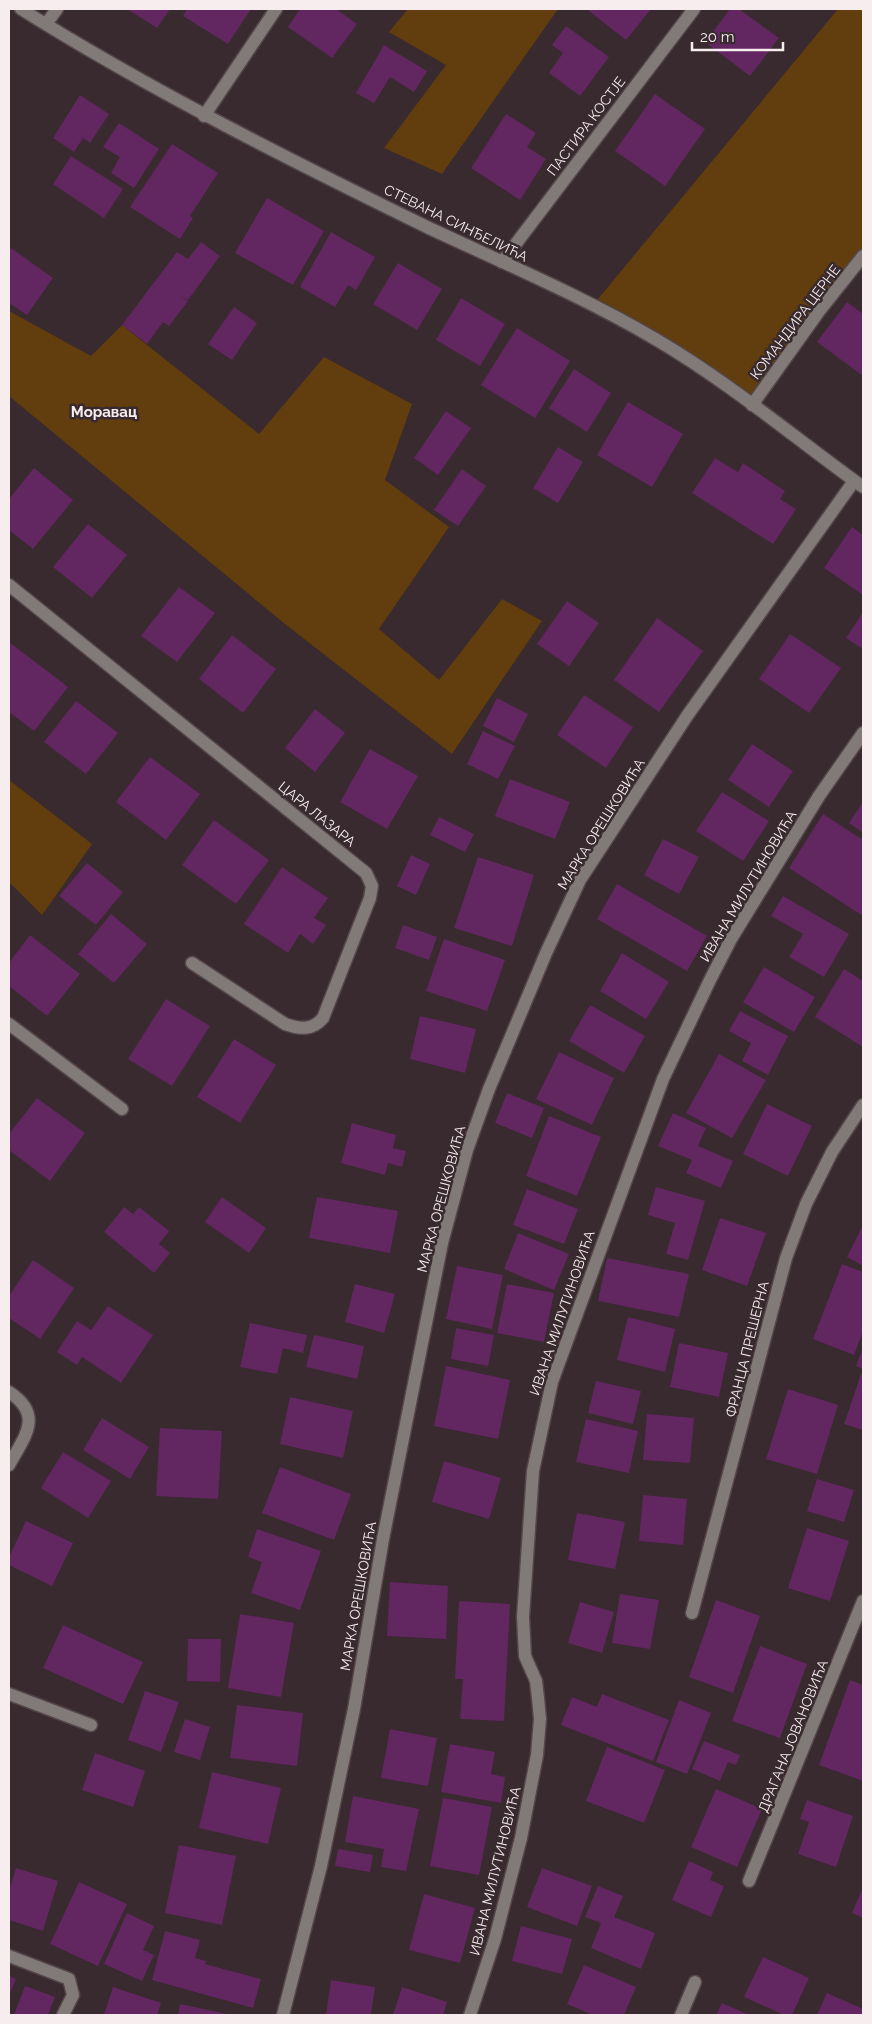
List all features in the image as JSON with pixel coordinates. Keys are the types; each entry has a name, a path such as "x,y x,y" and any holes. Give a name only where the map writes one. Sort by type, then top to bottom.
{"street":[{"name":"СТЕВАНА СИНЂЕЛИЋА","path":"21,9 128,74 204,116 593,305 657,340 752,405 858,484"},
{"path":"46,24 57,9"},
{"path":"204,116 276,9"},
{"name":"ПАСТИРА КОСТЈЕ","path":"502,262 694,9"},
{"name":"КОМАНДИРА ЦЕРНЕ","path":"752,405 820,310 863,256"},
{"name":"МАРКА ОРЕШКОВИЋА","path":"283,2015 320,1866 354,1709 383,1539 442,1243 467,1150 489,1090 546,953 580,880 687,716 858,484"},
{"name":"ЦАРА ЛАЗАРА","path":"9,585 366,873 372,886 370,898 323,1018 312,1027 295,1028 285,1024 192,963"},
{"name":"ИВАНА МИЛУТИНОВИЋА","path":"470,2015 495,1939 521,1838 537,1755 540,1719 538,1698 536,1682 525,1656 523,1617 533,1471 552,1382 664,1079 710,980 731,938 818,796 863,732"},
{"path":"9,1024 122,1109"},
{"name":"ФРАНЦА ПРЕШЕРНА","path":"692,1613 786,1258 810,1195 832,1152 863,1105"},
{"path":"9,1392 27,1408 30,1417 28,1432 9,1465"},
{"name":"ДРАГАНА ЈОВАНОВИЋА","path":"749,1881 863,1601"},
{"path":"9,1694 91,1725"},
{"path":"9,1956 69,1979 73,1995 63,2015"},
{"path":"682,2015 695,1982"}],"shaded area":[{"path":"408,9 558,9 442,174 384,148 446,65 389,32"},
{"path":"838,9 863,9 863,267 752,405 593,305"},
{"path":"9,311 91,356 122,325 259,434 324,357 412,404 385,480 449,527 379,629 439,680 502,599 542,621 452,754 285,624 9,396"},
{"path":"9,780 92,844 42,915 9,882"}],"building":[{"path":"127,9 170,9 157,28"},
{"path":"187,9 251,9 228,44 183,16"},
{"path":"300,9 336,9 357,24 332,58 288,27"},
{"path":"590,9 651,9 626,40 589,11"},
{"path":"730,9 739,9 779,38 750,76 705,42"},
{"path":"566,26 609,57 580,96 549,73 563,53 552,45"},
{"path":"384,45 427,71 414,92 390,77 374,103 356,93"},
{"path":"655,94 705,129 665,186 615,151"},
{"path":"80,95 109,114 90,143 83,138 74,152 53,138"},
{"path":"506,114 536,133 527,147 546,159 520,200 471,168"},
{"path":"119,123 159,149 134,188 111,173 120,157 103,147"},
{"path":"172,144 218,173 190,216 193,218 180,239 130,207"},
{"path":"71,156 123,189 104,218 53,184"},
{"path":"267,198 324,231 293,285 235,253"},
{"path":"331,232 375,257 356,290 348,285 335,307 300,287"},
{"path":"201,242 220,256 188,300 180,296 188,301 169,326 163,322 147,344 122,325 177,252 188,259"},
{"path":"11,248 53,278 27,315 9,303 9,252"},
{"path":"398,263 442,289 417,330 373,304"},
{"path":"461,298 505,324 480,366 436,340"},
{"path":"847,302 863,314 863,376 817,342"},
{"path":"234,307 257,323 232,360 208,344"},
{"path":"517,328 570,361 535,418 481,385"},
{"path":"574,369 611,393 587,432 549,408"},
{"path":"628,402 683,434 652,487 597,455"},
{"path":"446,411 471,428 438,475 414,458"},
{"path":"558,447 583,462 558,503 533,488"},
{"path":"715,458 738,472 743,463 785,491 780,499 796,509 773,544 692,493"},
{"path":"34,468 73,500 33,549 9,530 9,499"},
{"path":"462,469 486,486 458,526 434,510"},
{"path":"88,524 127,555 92,598 53,567"},
{"path":"852,527 863,535 863,595 824,568"},
{"path":"179,587 215,613 177,662 141,636"},
{"path":"567,601 599,623 569,666 537,644"},
{"path":"863,612 863,649 846,638"},
{"path":"657,618 703,651 659,712 614,680"},
{"path":"790,634 841,668 809,713 759,679"},
{"path":"232,635 276,669 243,713 199,679"},
{"path":"9,642 68,687 34,731 9,712"},
{"path":"584,695 633,727 606,768 557,735"},
{"path":"497,698 528,714 514,742 483,726"},
{"path":"76,701 118,733 86,774 44,742"},
{"path":"315,709 345,733 315,772 285,748"},
{"path":"483,731 515,746 498,779 467,764"},
{"path":"752,744 793,771 769,807 728,780"},
{"path":"370,749 418,776 387,829 340,802"},
{"path":"150,757 200,794 166,840 116,802"},
{"path":"510,779 570,802 555,839 495,816"},
{"path":"722,792 769,821 743,861 696,831"},
{"path":"863,802 863,833 849,823"},
{"path":"823,814 863,840 863,916 789,868"},
{"path":"439,817 474,834 465,852 430,835"},
{"path":"214,820 269,860 236,904 182,865"},
{"path":"663,839 699,857 679,894 644,875"},
{"path":"411,855 430,864 416,895 397,886"},
{"path":"478,857 534,875 512,946 454,928"},
{"path":"87,863 123,892 96,925 59,896"},
{"path":"282,867 328,898 314,918 326,925 313,944 300,934 288,953 244,924"},
{"path":"617,884 707,936 687,971 597,919"},
{"path":"783,896 849,934 824,977 789,957 803,934 771,916"},
{"path":"111,914 147,944 114,983 78,954"},
{"path":"403,925 437,937 429,960 395,948"},
{"path":"30,935 80,974 47,1016 9,986 9,963"},
{"path":"444,939 505,960 487,1011 426,991"},
{"path":"622,953 669,982 646,1019 600,991"},
{"path":"764,967 815,997 794,1032 743,1002"},
{"path":"844,969 863,981 863,1047 815,1017"},
{"path":"166,999 210,1026 172,1086 128,1059"},
{"path":"590,1005 645,1036 624,1073 569,1041"},
{"path":"740,1011 788,1036 768,1075 742,1061 751,1043 729,1031"},
{"path":"420,1016 476,1029 465,1073 410,1059"},
{"path":"234,1039 276,1065 240,1123 197,1097"},
{"path":"559,1052 614,1078 592,1125 536,1099"},
{"path":"719,1054 766,1080 732,1138 686,1113"},
{"path":"507,1093 544,1108 532,1138 495,1123"},
{"path":"37,1098 85,1133 50,1181 9,1150 9,1134"},
{"path":"767,1104 812,1126 788,1176 743,1154"},
{"path":"673,1113 706,1128 698,1146 733,1161 721,1188 686,1173 692,1160 658,1146"},
{"path":"549,1116 601,1137 577,1196 526,1176"},
{"path":"352,1123 396,1135 393,1148 406,1151 402,1167 388,1163 385,1175 341,1163"},
{"path":"656,1187 705,1201 688,1260 666,1254 675,1223 648,1215"},
{"path":"527,1189 578,1209 564,1244 513,1225"},
{"path":"222,1197 266,1228 249,1253 205,1222"},
{"path":"317,1197 398,1211 390,1253 309,1238"},
{"path":"124,1207 133,1214 139,1207 169,1231 159,1244 170,1253 154,1273 104,1232"},
{"path":"720,1218 766,1233 747,1286 702,1270"},
{"path":"863,1225 863,1266 847,1257"},
{"path":"518,1233 569,1254 554,1290 504,1269"},
{"path":"607,1258 689,1274 679,1317 598,1301"},
{"path":"33,1260 74,1288 40,1339 9,1318 9,1296"},
{"path":"842,1264 863,1272 863,1331 854,1355 813,1339"},
{"path":"457,1266 503,1275 492,1329 446,1319"},
{"path":"355,1284 395,1294 384,1333 345,1322"},
{"path":"507,1284 554,1293 544,1342 497,1333"},
{"path":"108,1306 153,1335 121,1383 82,1357 77,1365 57,1352 77,1321 91,1330"},
{"path":"628,1317 675,1329 665,1372 617,1360"},
{"path":"250,1323 307,1335 303,1353 283,1348 277,1374 240,1367"},
{"path":"456,1328 494,1335 488,1366 451,1359"},
{"path":"314,1335 364,1346 357,1379 306,1367"},
{"path":"679,1343 728,1353 719,1397 670,1387"},
{"path":"863,1347 863,1369 856,1366"},
{"path":"446,1366 510,1380 498,1439 434,1426"},
{"path":"861,1374 863,1375 863,1430 844,1424"},
{"path":"596,1381 641,1391 633,1424 588,1413"},
{"path":"788,1389 838,1405 817,1474 766,1459"},
{"path":"290,1397 353,1411 343,1458 280,1444"},
{"path":"647,1414 694,1418 690,1463 643,1460"},
{"path":"102,1418 149,1447 130,1479 83,1450"},
{"path":"586,1419 638,1431 629,1473 576,1462"},
{"path":"160,1428 222,1431 218,1499 156,1496"},
{"path":"63,1452 111,1481 88,1518 41,1488"},
{"path":"444,1461 501,1478 489,1519 432,1502"},
{"path":"280,1467 351,1494 334,1540 262,1513"},
{"path":"817,1479 854,1490 844,1522 807,1511"},
{"path":"643,1495 687,1499 683,1545 639,1541"},
{"path":"577,1513 625,1522 615,1569 568,1560"},
{"path":"26,1521 73,1543 52,1586 9,1565 9,1557"},
{"path":"807,1528 849,1541 830,1601 788,1588"},
{"path":"257,1529 321,1551 300,1610 251,1593 262,1562 248,1557"},
{"path":"390,1582 448,1586 446,1639 387,1636"},
{"path":"620,1594 659,1600 650,1649 612,1643"},
{"path":"716,1600 760,1616 733,1693 689,1677"},
{"path":"459,1601 510,1604 504,1721 460,1719 463,1679 455,1679"},
{"path":"580,1602 614,1612 602,1653 568,1643"},
{"path":"240,1614 294,1623 281,1697 228,1688"},
{"path":"63,1625 143,1662 123,1704 43,1668"},
{"path":"188,1639 221,1639 220,1682 187,1681"},
{"path":"760,1646 807,1664 780,1738 732,1721"},
{"path":"850,1680 863,1685 863,1781 819,1765"},
{"path":"145,1691 179,1702 161,1752 128,1740"},
{"path":"602,1694 669,1720 653,1761 561,1725 572,1697 597,1707"},
{"path":"679,1700 711,1713 687,1774 656,1762"},
{"path":"237,1705 303,1713 297,1766 230,1758"},
{"path":"185,1719 210,1727 200,1760 174,1752"},
{"path":"390,1729 437,1738 428,1786 381,1778"},
{"path":"704,1741 740,1755 736,1765 728,1762 720,1781 692,1769"},
{"path":"450,1744 495,1752 491,1774 505,1777 501,1803 441,1792"},
{"path":"607,1747 665,1770 644,1823 586,1801"},
{"path":"95,1753 145,1771 133,1807 82,1790"},
{"path":"212,1772 281,1788 268,1844 199,1828"},
{"path":"716,1789 762,1809 737,1867 691,1847"},
{"path":"353,1796 419,1809 406,1871 381,1867 384,1849 345,1842"},
{"path":"443,1798 492,1807 479,1875 430,1866"},
{"path":"807,1800 853,1816 836,1867 798,1854 809,1822 800,1819"},
{"path":"179,1845 236,1856 222,1925 165,1913"},
{"path":"338,1849 373,1855 370,1872 335,1866"},
{"path":"689,1861 713,1872 710,1880 724,1886 711,1917 672,1900"},
{"path":"16,1868 58,1881 43,1931 9,1920 9,1891"},
{"path":"542,1868 592,1886 577,1926 527,1907"},
{"path":"79,1882 127,1904 98,1966 50,1944"},
{"path":"598,1886 623,1896 614,1917 655,1933 641,1969 591,1948 601,1923 585,1917"},
{"path":"863,1887 863,1918 852,1913"},
{"path":"424,1894 475,1908 460,1963 409,1950"},
{"path":"127,1913 154,1926 143,1950 154,1955 142,1981 104,1964"},
{"path":"521,1926 572,1939 562,1974 512,1961"},
{"path":"165,1931 200,1940 195,1958 206,1961 205,1964 261,1979 253,2008 152,1980"},
{"path":"763,1957 809,1978 792,2015 784,2015 744,1997"},
{"path":"584,1965 636,1987 624,2015 593,2015 567,2004"},
{"path":"9,1976 16,1979 9,1996"},
{"path":"331,1980 375,1987 371,2015 326,2015"},
{"path":"25,1986 55,1997 48,2015 14,2015"},
{"path":"113,1987 161,2003 157,2015 104,2015"},
{"path":"402,1987 447,2002 443,2015 393,2015"},
{"path":"827,1993 863,2009 863,2015 817,2015"},
{"path":"722,2003 749,2015 716,2015"},
{"path":"180,2004 227,2014 227,2015 178,2015"}],"district":[{"name":"Моравац","path":"104,412"}]}
